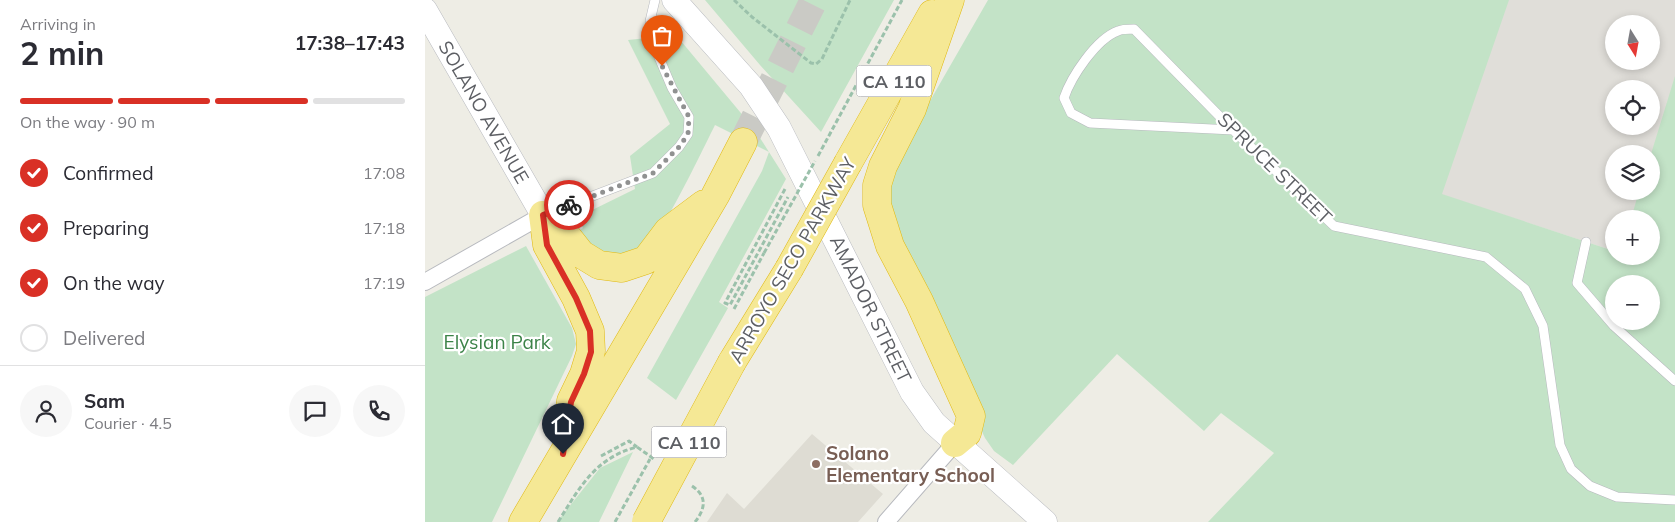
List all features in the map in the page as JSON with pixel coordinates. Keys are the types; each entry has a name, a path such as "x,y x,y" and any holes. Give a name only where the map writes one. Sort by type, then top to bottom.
{"highway":[{"name":"ARROYO SECO PARKWAY","path":"646,522 732,362 789,269 940,0"},
{"path":"950,0 912,109 883,166 877,185 877,205 890,246 919,301 971,416 967,433 955,443"},
{"path":"523,522 715,196 743,142"},
{"path":"543,215 562,230 581,254 599,265 622,268 646,260 668,231 715,196"},
{"path":"543,215 547,245 576,298 590,331 591,352 584,374 571,402 563,454"}],"main road":[{"name":"AMADOR STREET","path":"674,0 751,86 779,128 807,163 912,392 934,423 1045,522"},
{"name":"SOLANO AVENUE","path":"425,10 543,215"}],"street":[{"path":"425,282 543,215"},
{"path":"886,522 955,443"}],"lane":[{"path":"543,215 653,173 679,147 688,134 689,117 672,88 653,43 650,21 655,0"},
{"name":"SPRUCE STREET","path":"1233,130 1091,123 1071,113 1064,98 1069,85 1099,43 1118,31 1134,29 1233,130 1334,226 1486,257 1525,288 1543,326 1560,445 1571,469 1590,486 1617,497 1675,500"},
{"path":"1586,242 1577,283 1614,326 1675,381"}],"path":[{"path":"734,0 751,17 811,63 816,64 822,59 850,0"},
{"path":"794,200 789,197 730,305 725,303 902,0"},
{"path":"733,311 794,200 807,163"},
{"path":"601,456 629,441 661,464"},
{"path":"558,522 577,492 599,465 621,451 637,447"},
{"path":"684,480 700,491 704,500 703,512 695,522"}],"shaded area":[{"path":"1427,0 1675,0 1675,271 1660,262 1660,210 1605,210 1605,248 1370,171"},
{"name":"Solano Elementary School","path":"812,434 883,494 858,522 707,522 727,493 744,509"}],"green space":[{"path":"705,0 894,0 821,132 760,65"},
{"path":"988,0 1509,0 1442,194 1605,248 1605,265 1660,265 1660,210 1634,210 1636,200 1660,200 1660,145 1654,145 1657,135 1660,135 1660,125 1675,76 1675,522 1208,522 1274,453 1221,413 1204,431 1117,354 1013,465 994,451 985,438 895,247 887,196 900,153"},
{"path":"676,35 755,130 769,152 715,125 671,212 661,229 644,250 624,258 588,252 574,234 583,228 578,217 635,189 630,156 670,124 628,40"},
{"path":"769,152 786,179 719,302 728,308 676,400 647,378 762,171"},
{"name":"Elysian Park","path":"526,246 572,328 576,344 572,356 492,522 425,522 425,297"},
{"path":"633,452 599,522 557,522 600,468"}],"tunnel":[{"path":"743,142 814,0"}],"way so far":[{"path":"569,205 653,173 679,147 688,134 689,117 662,66"}],"place":[{"name":"Solano Elementary School","path":"816,464"}],"route":[{"path":"563,454 571,402 584,374 591,352 590,331 576,298 547,245 543,215 569,205"}]}
